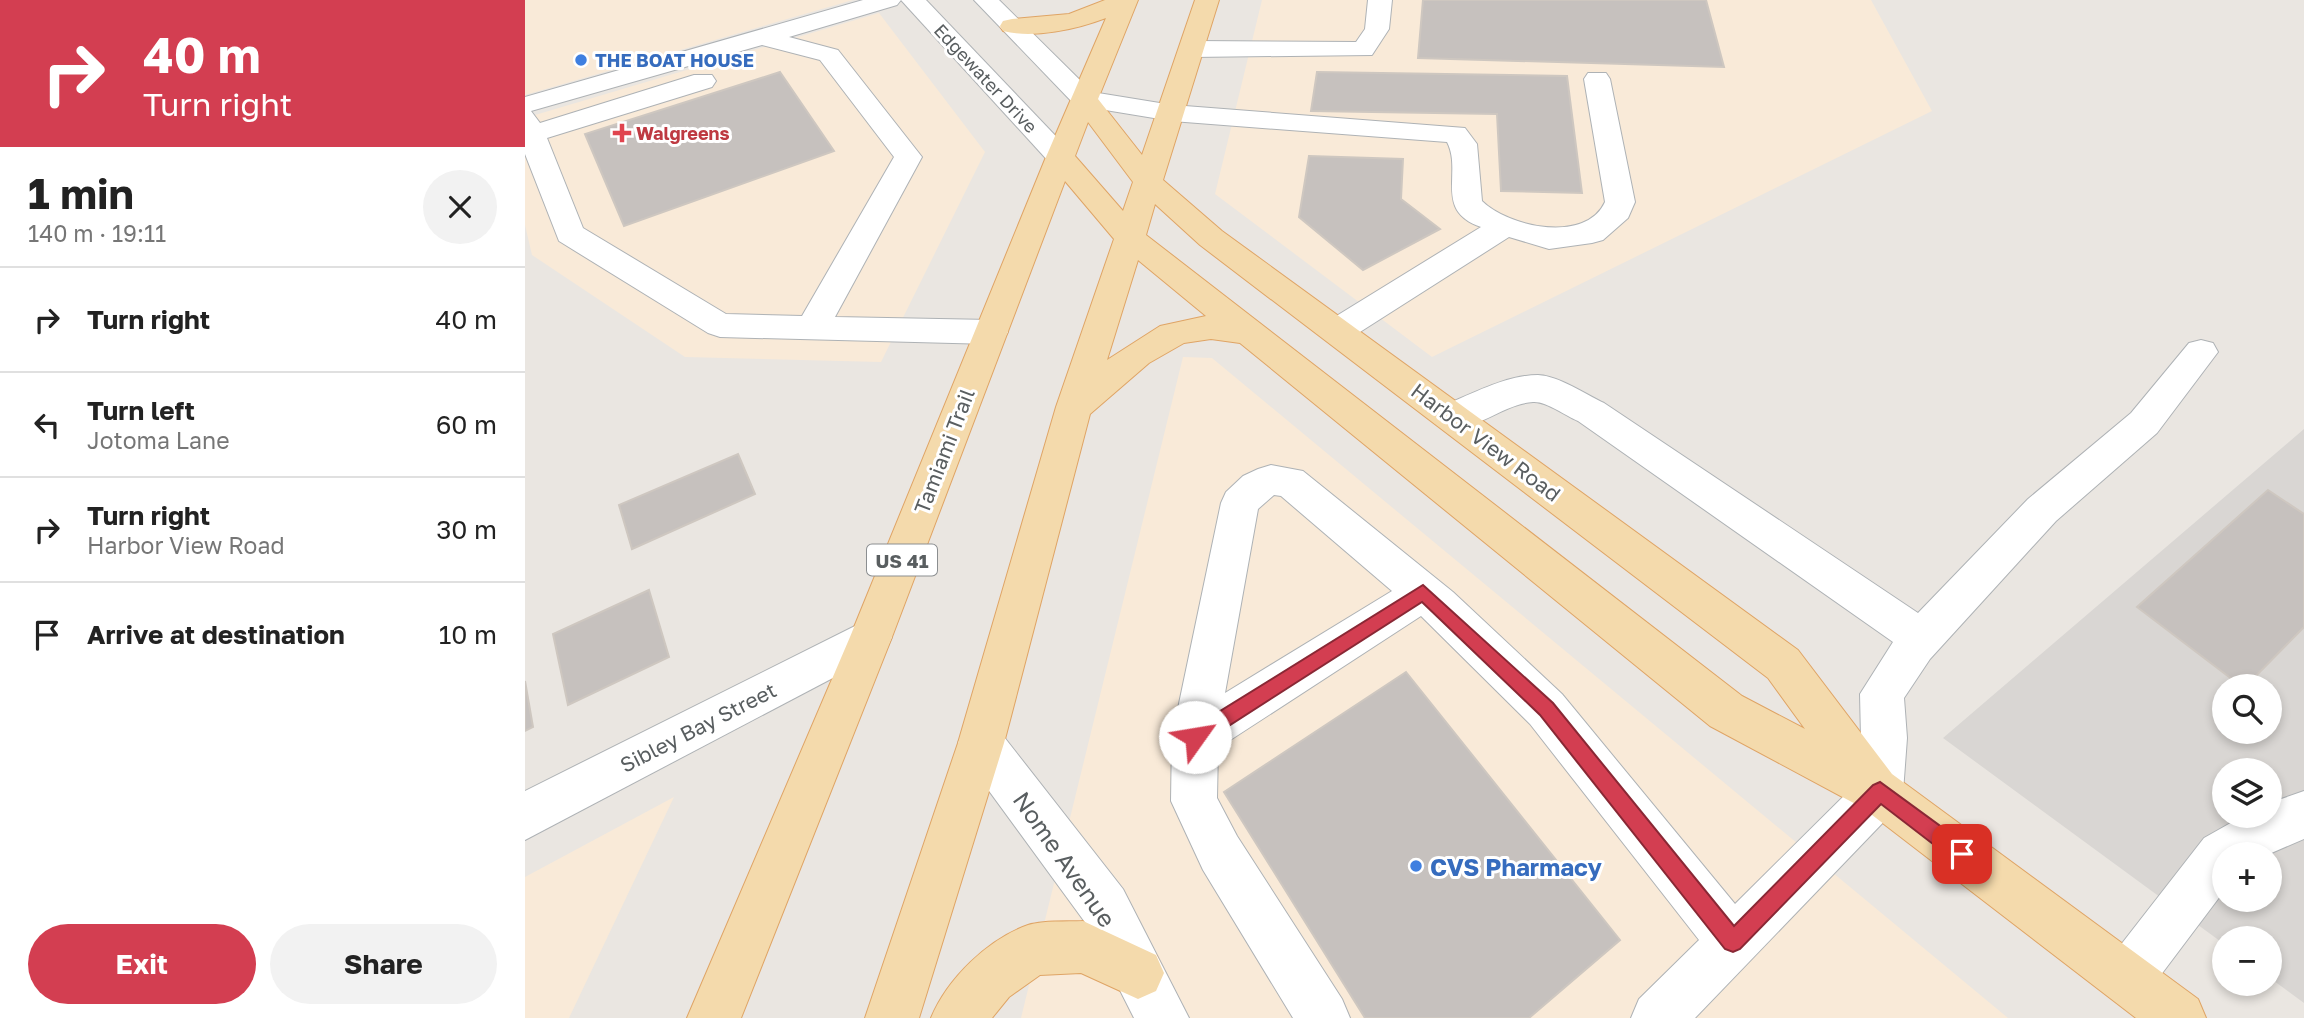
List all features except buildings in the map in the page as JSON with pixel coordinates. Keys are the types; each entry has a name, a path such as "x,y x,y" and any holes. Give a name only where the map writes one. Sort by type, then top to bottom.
{"main road":[{"name":"Tamiami Trail","path":"714,1018 871,637 1124,0"},
{"path":"1012,26 1083,19 1124,0"},
{"path":"892,1018 981,743 1074,407 1150,184 1207,0"},
{"name":"Harbor View Road","path":"1084,99 1150,184 1212,239 1783,664 1880,792"},
{"name":"Harbor View Road","path":"1060,157 1130,238 1726,710 1880,792 2179,1018"},
{"path":"1074,407 1135,354 1170,336 1210,327 1249,333"},
{"path":"958,1018 991,979 1031,950 1083,947 1138,973"}],"street":[{"path":"529,126 762,37 888,0"},
{"name":"Edgewater Drive","path":"913,0 1060,157"},
{"path":"986,0 1084,99 1172,113 1455,134 1463,144 1467,203 1481,217 1549,239 1592,233 1613,218 1620,202 1597,79"},
{"path":"1192,49 1363,50 1377,29 1380,0"},
{"path":"762,37 829,55 908,157 812,328"},
{"path":"529,126 700,92 739,70 805,49"},
{"path":"529,126 570,234 720,325 991,332"},
{"path":"1337,331 1506,225"},
{"path":"1658,1018 1880,792 1884,738 1882,694 1922,639 2042,510 2144,423 2201,352"},
{"path":"1453,417 1502,396 1539,388 1580,407 1922,639"},
{"path":"1323,1018 1220,853 1194,801 1195,737 1240,503 1256,487 1271,480 1290,482 1423,593 1546,709 1733,942"},
{"path":"1195,737 1423,593"},
{"name":"Sibley Bay Street","path":"525,816 871,637"},
{"name":"Nome Avenue","path":"981,743 1105,907 1161,1018"},
{"path":"2127,978 2221,855 2271,827 2304,815"}],"shaded area":[{"path":"525,0 853,0 525,95"},
{"path":"1262,0 1871,0 1932,111 1432,357 1215,194"},
{"path":"879,13 985,152 881,362 685,357 532,255 525,225 525,118"},
{"path":"1183,357 1212,358 2008,1018 1021,1018"},
{"path":"2304,429 2304,1003 2282,987 2282,926 2212,926 2212,935 1943,738"},
{"path":"674,797 569,1018 525,1018 525,877"}],"place":[{"name":"THE BOAT HOUSE","path":"581,60"},
{"name":"Walgreens","path":"622,133"},
{"name":"CVS Pharmacy","path":"1416,866"}],"route":[{"path":"1195,737 1423,593 1546,709 1733,942 1880,792 1962,854"}]}
